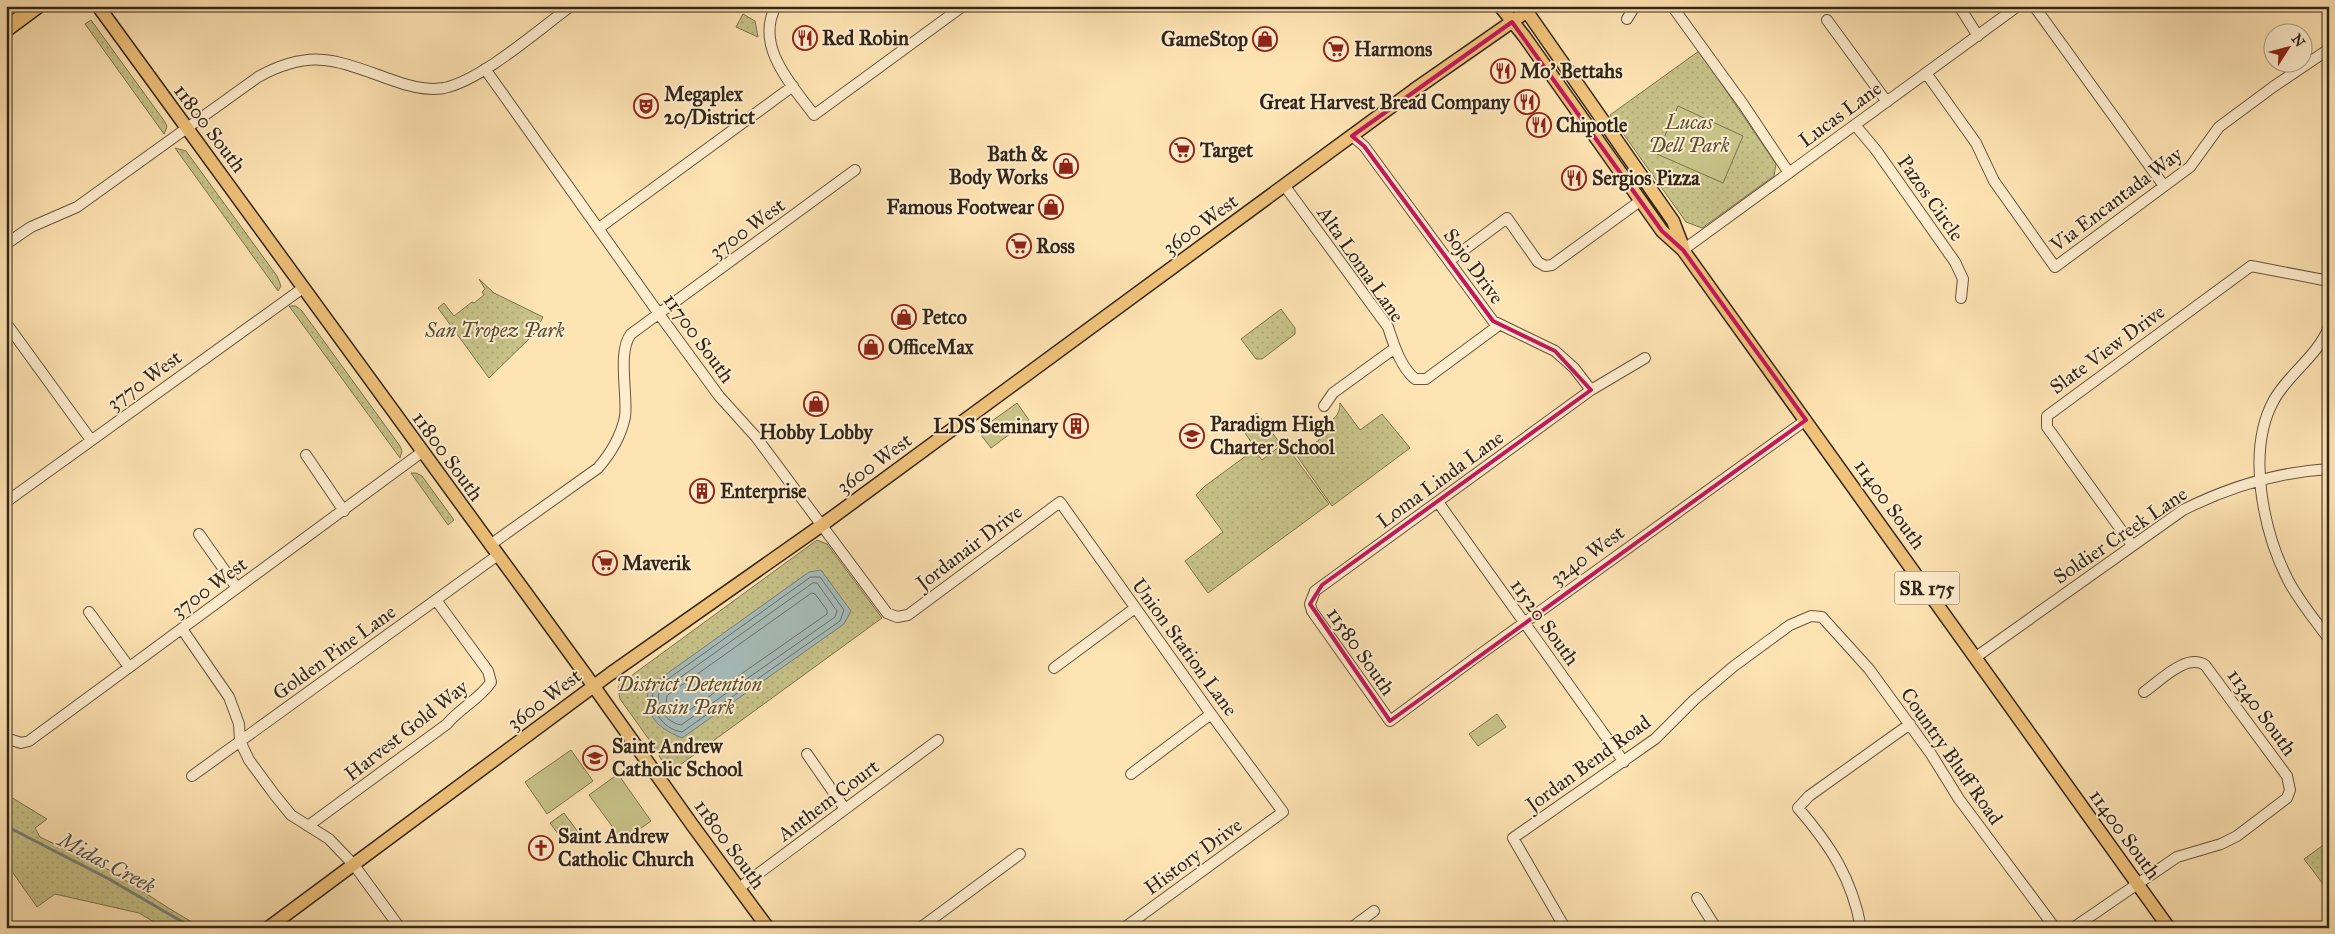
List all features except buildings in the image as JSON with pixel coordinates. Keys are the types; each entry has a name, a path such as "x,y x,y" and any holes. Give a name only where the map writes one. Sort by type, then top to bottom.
{"highway":[{"path":"6,29 37,6"}],"main road":[{"name":"11800 South","path":"98,6 594,686 768,928"},
{"name":"11400 South","path":"1500,6 1662,231 1684,250 2169,928"},
{"name":"11400 South","path":"1525,9 1673,221 1684,250"},
{"name":"3600 West","path":"268,928 594,686 822,525 1284,185 1512,22 1525,9"}],"street":[{"path":"6,244 31,226 77,207 258,77 277,67 297,60 319,59 339,62 409,86 442,88 459,84 486,69 571,6"},
{"path":"767,6 770,19 770,41 773,52 814,115 964,6"},
{"path":"770,19 776,6"},
{"path":"1627,19 1635,6"},
{"path":"1672,6 1743,104 1789,173"},
{"path":"1959,6 1978,36"},
{"name":"Lucas Lane","path":"1684,250 2018,6"},
{"path":"2034,6 2164,186"},
{"path":"1827,20 1886,102"},
{"name":"Via Encantada Way","path":"1926,73 1976,142 1994,181 2055,266 2194,164 2220,127 2279,82 2329,49"},
{"name":"11700 South","path":"486,69 719,396 756,437 887,613 897,617"},
{"path":"598,228 794,86"},
{"name":"Pazos Circle","path":"1855,125 1876,150 1955,262 1963,279 1962,298"},
{"name":"Sojo Drive","path":"1352,136 1364,146 1489,316 1499,325 1555,351 1574,368 1591,390"},
{"name":"3700 West","path":"490,545 598,468 607,458 621,430 625,416 626,340 855,170"},
{"name":"Alta Loma Lane","path":"1284,185 1388,327 1395,348 1411,376 1415,379 1423,380 1499,325"},
{"path":"1449,261 1506,218 1538,262 1546,266 1552,265 1640,201"},
{"name":"Slate View Drive","path":"2132,545 2047,428 2047,416 2250,266 2329,281"},
{"name":"3770 West","path":"6,502 303,288"},
{"path":"6,323 91,440"},
{"path":"2329,327 2318,347 2285,383 2269,409 2260,439 2261,480 2269,531 2283,570 2296,594 2329,639"},
{"path":"1324,406 1333,393 1395,348"},
{"name":"Loma Linda Lane","path":"1311,598 1322,585 1591,390 1645,358"},
{"name":"3240 West","path":"1390,722 1524,622 1806,420"},
{"name":"3700 West","path":"10,740 21,743 29,741 422,452"},
{"path":"306,456 344,511"},
{"name":"Soldier Creek Lane","path":"1976,657 2169,519 2198,503 2228,490 2261,480 2329,469"},
{"name":"Union Station Lane","path":"1060,502 1283,812"},
{"name":"Jordanair Drive","path":"897,617 908,615 1060,502"},
{"name":"11520 South","path":"1438,502 1624,762"},
{"path":"199,534 237,588"},
{"name":"Golden Pine Lane","path":"192,776 498,555"},
{"name":"11580 South","path":"1311,598 1312,611 1390,722"},
{"name":"Harvest Gold Way","path":"308,826 447,724 458,712 485,692 491,682 488,671 436,600"},
{"path":"1054,668 1135,608"},
{"path":"88,612 129,667"},
{"name":"Country Bluff Road","path":"1812,616 1822,617 1869,669 1932,754 1959,799 2054,928"},
{"name":"Jordan Bend Road","path":"1565,928 1513,838 1655,739 1694,700 1734,666 1790,624 1812,616"},
{"path":"182,628 229,697 239,724 240,741 249,760 291,815 329,840 354,865 400,928"},
{"name":"11340 South","path":"2136,883 2177,857 2214,846 2238,836 2283,802 2290,790 2287,776 2208,668 2197,661 2184,664 2144,692"},
{"path":"1131,774 1211,714"},
{"path":"1860,928 1851,887 1835,856 1798,808 1808,796 1910,724"},
{"name":"Anthem Court","path":"739,888 938,740"},
{"path":"807,754 845,809"},
{"name":"History Drive","path":"1124,928 1283,812"},
{"path":"920,928 1020,854"},
{"path":"2073,928 2136,883"},
{"path":"1697,898 1716,928"},
{"path":"1351,928 1374,911"}],"highlighted area":[{"path":"1512,22 1662,231 1683,250 1806,420 1390,721 1310,604 1322,585 1591,390 1555,351 1493,321 1364,146 1352,136"}],"green space":[{"path":"743,14 755,21 758,37 736,27"},
{"path":"91,20 165,122 167,127 164,134 85,24"},
{"name":"Lucas Dell Park","path":"1699,51 1776,164 1774,176 1702,228 1686,222 1610,115"},
{"path":"1678,106 1743,136 1723,183 1657,154"},
{"path":"175,148 186,151 277,276 281,286 278,291"},
{"name":"San Tropez Park","path":"479,279 494,293 543,317 534,334 489,378 438,308 444,303 454,316 472,302 474,303 484,295 482,292 485,289"},
{"path":"289,306 296,306 302,311 400,446 402,451 400,458"},
{"path":"1281,309 1295,328 1295,334 1262,359 1256,359 1241,339"},
{"path":"1017,403 1029,420 991,448 978,431"},
{"path":"1340,403 1360,430 1382,414 1410,448 1332,506 1297,456 1319,440 1322,424 1336,417"},
{"path":"1257,413 1280,443 1261,456 1240,426"},
{"path":"1284,443 1329,504 1208,593 1185,561 1223,532 1196,495 1205,486 1254,450 1262,460"},
{"path":"411,473 422,476 454,520 448,525"},
{"name":"District Detention Basin Park","path":"817,540 827,544 882,618 669,773 653,745 620,699 618,688 620,684"},
{"path":"1497,714 1506,727 1478,746 1469,734"},
{"path":"571,750 593,781 547,814 525,782"},
{"path":"618,774 651,821 623,841 589,795"},
{"path":"6,794 47,819 35,828 40,837 111,871 202,928 164,928 139,913 55,894 37,907 6,863"},
{"path":"564,813 578,832 564,842 550,823"},
{"path":"2329,841 2329,892 2304,859"}],"water":[{"path":"821,570 851,611 844,624 682,738 672,734 654,720 649,707 647,688 809,572"}],"waterway":[{"name":"Midas Creek","path":"6,826 109,879 193,928"}],"place":[{"name":"Red Robin","path":"805,38"},
{"name":"GameStop","path":"1265,39"},
{"name":"Harmons","path":"1336,49"},
{"name":"Mo' Bettahs","path":"1503,71"},
{"name":"Great Harvest Bread Company","path":"1527,102"},
{"name":"Megaplex 20/District","path":"646,106"},
{"name":"Chipotle","path":"1539,125"},
{"name":"Target","path":"1182,150"},
{"name":"Bath & Body Works","path":"1066,166"},
{"name":"Sergios Pizza","path":"1574,178"},
{"name":"Famous Footwear","path":"1051,207"},
{"name":"Ross","path":"1019,246"},
{"name":"Petco","path":"904,317"},
{"name":"OfficeMax","path":"871,347"},
{"name":"Hobby Lobby","path":"816,404"},
{"name":"LDS Seminary","path":"1076,426"},
{"name":"Paradigm High Charter School","path":"1192,436"},
{"name":"Enterprise","path":"702,491"},
{"name":"Maverik","path":"605,563"},
{"name":"Saint Andrew Catholic School","path":"595,758"},
{"name":"Saint Andrew Catholic Church","path":"541,848"}]}
